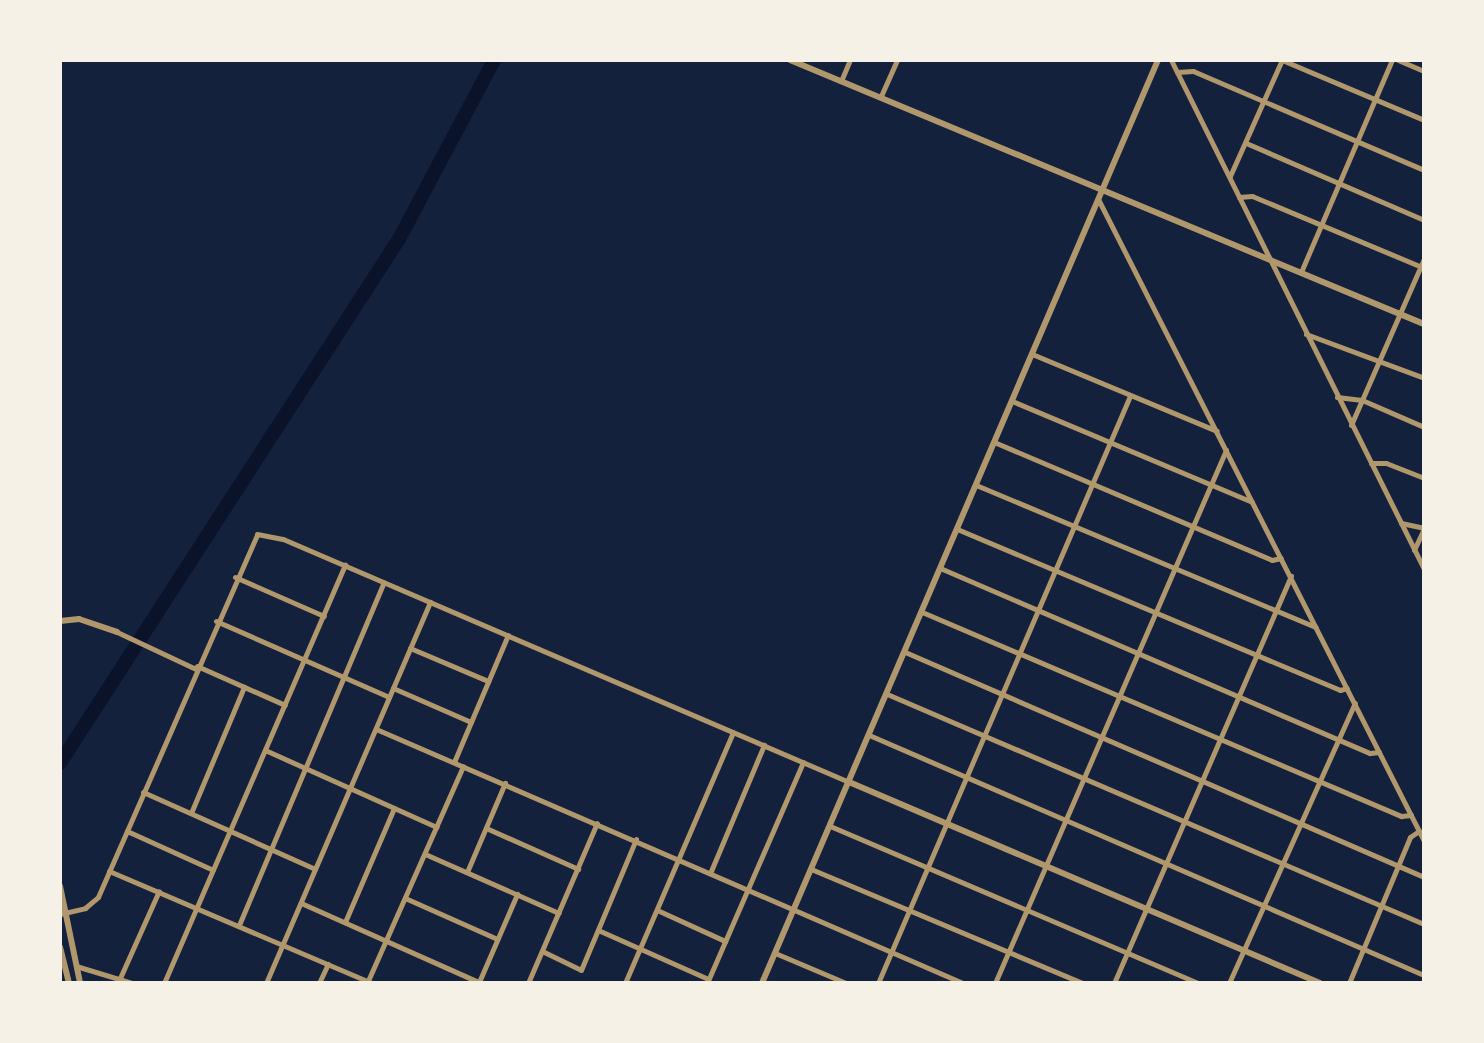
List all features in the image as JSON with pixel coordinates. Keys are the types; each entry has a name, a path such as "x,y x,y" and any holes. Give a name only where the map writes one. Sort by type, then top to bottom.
{"street":[{"path":"790,60 1424,324"},
{"path":"841,81 850,60"},
{"path":"881,96 897,60"},
{"path":"762,983 1158,60"},
{"path":"1171,60 1424,569"},
{"path":"1230,176 1282,60 1424,120"},
{"path":"1301,272 1356,142 1395,60 1424,71"},
{"path":"1177,72 1193,71 1424,170"},
{"path":"1246,143 1424,220"},
{"path":"1239,197 1252,196 1422,267"},
{"path":"1098,199 1424,841"},
{"path":"1351,425 1424,259"},
{"path":"1306,334 1380,359 1424,378"},
{"path":"1032,354 1218,432"},
{"path":"878,983 1130,396"},
{"path":"1337,397 1362,400 1424,427"},
{"path":"1012,401 1253,502"},
{"path":"994,442 1272,560 1281,558"},
{"path":"995,983 1226,449"},
{"path":"1371,463 1386,463 1424,478"},
{"path":"976,485 1317,628"},
{"path":"1401,523 1424,529 1414,550"},
{"path":"957,529 1056,568 1340,690 1347,688"},
{"path":"63,914 92,905 249,543 264,533 1320,983"},
{"path":"164,983 345,565"},
{"path":"940,568 1370,753 1379,752"},
{"path":"1114,983 1273,611 1291,576"},
{"path":"235,577 324,616"},
{"path":"239,925 384,582"},
{"path":"266,983 430,602"},
{"path":"922,612 1401,816 1411,815"},
{"path":"60,621 79,619 117,632 285,705"},
{"path":"216,621 389,697"},
{"path":"454,762 508,635"},
{"path":"410,648 488,681"},
{"path":"905,652 1424,877"},
{"path":"191,813 244,687"},
{"path":"393,688 471,722"},
{"path":"887,694 1424,924"},
{"path":"1229,983 1336,738 1355,703"},
{"path":"376,729 711,871 963,983"},
{"path":"625,983 733,732"},
{"path":"869,735 1424,975"},
{"path":"711,871 764,745"},
{"path":"265,750 436,827"},
{"path":"598,930 707,981 803,762"},
{"path":"109,871 369,983 463,766"},
{"path":"467,872 505,783"},
{"path":"143,792 315,869"},
{"path":"345,922 394,808"},
{"path":"528,983 597,823"},
{"path":"830,826 1198,983"},
{"path":"486,828 578,869"},
{"path":"126,831 213,870"},
{"path":"1349,983 1410,837 1419,831"},
{"path":"542,951 581,970 636,839"},
{"path":"425,854 559,913"},
{"path":"811,869 1082,983"},
{"path":"60,886 63,914 80,983"},
{"path":"120,978 159,891"},
{"path":"301,903 480,982 517,894"},
{"path":"405,898 497,939"},
{"path":"657,910 725,941"},
{"path":"60,947 69,983"},
{"path":"775,953 846,983"},
{"path":"319,983 328,964"},
{"path":"76,966 132,983"}],"waterway":[{"path":"60,763 399,239 494,60"}]}
